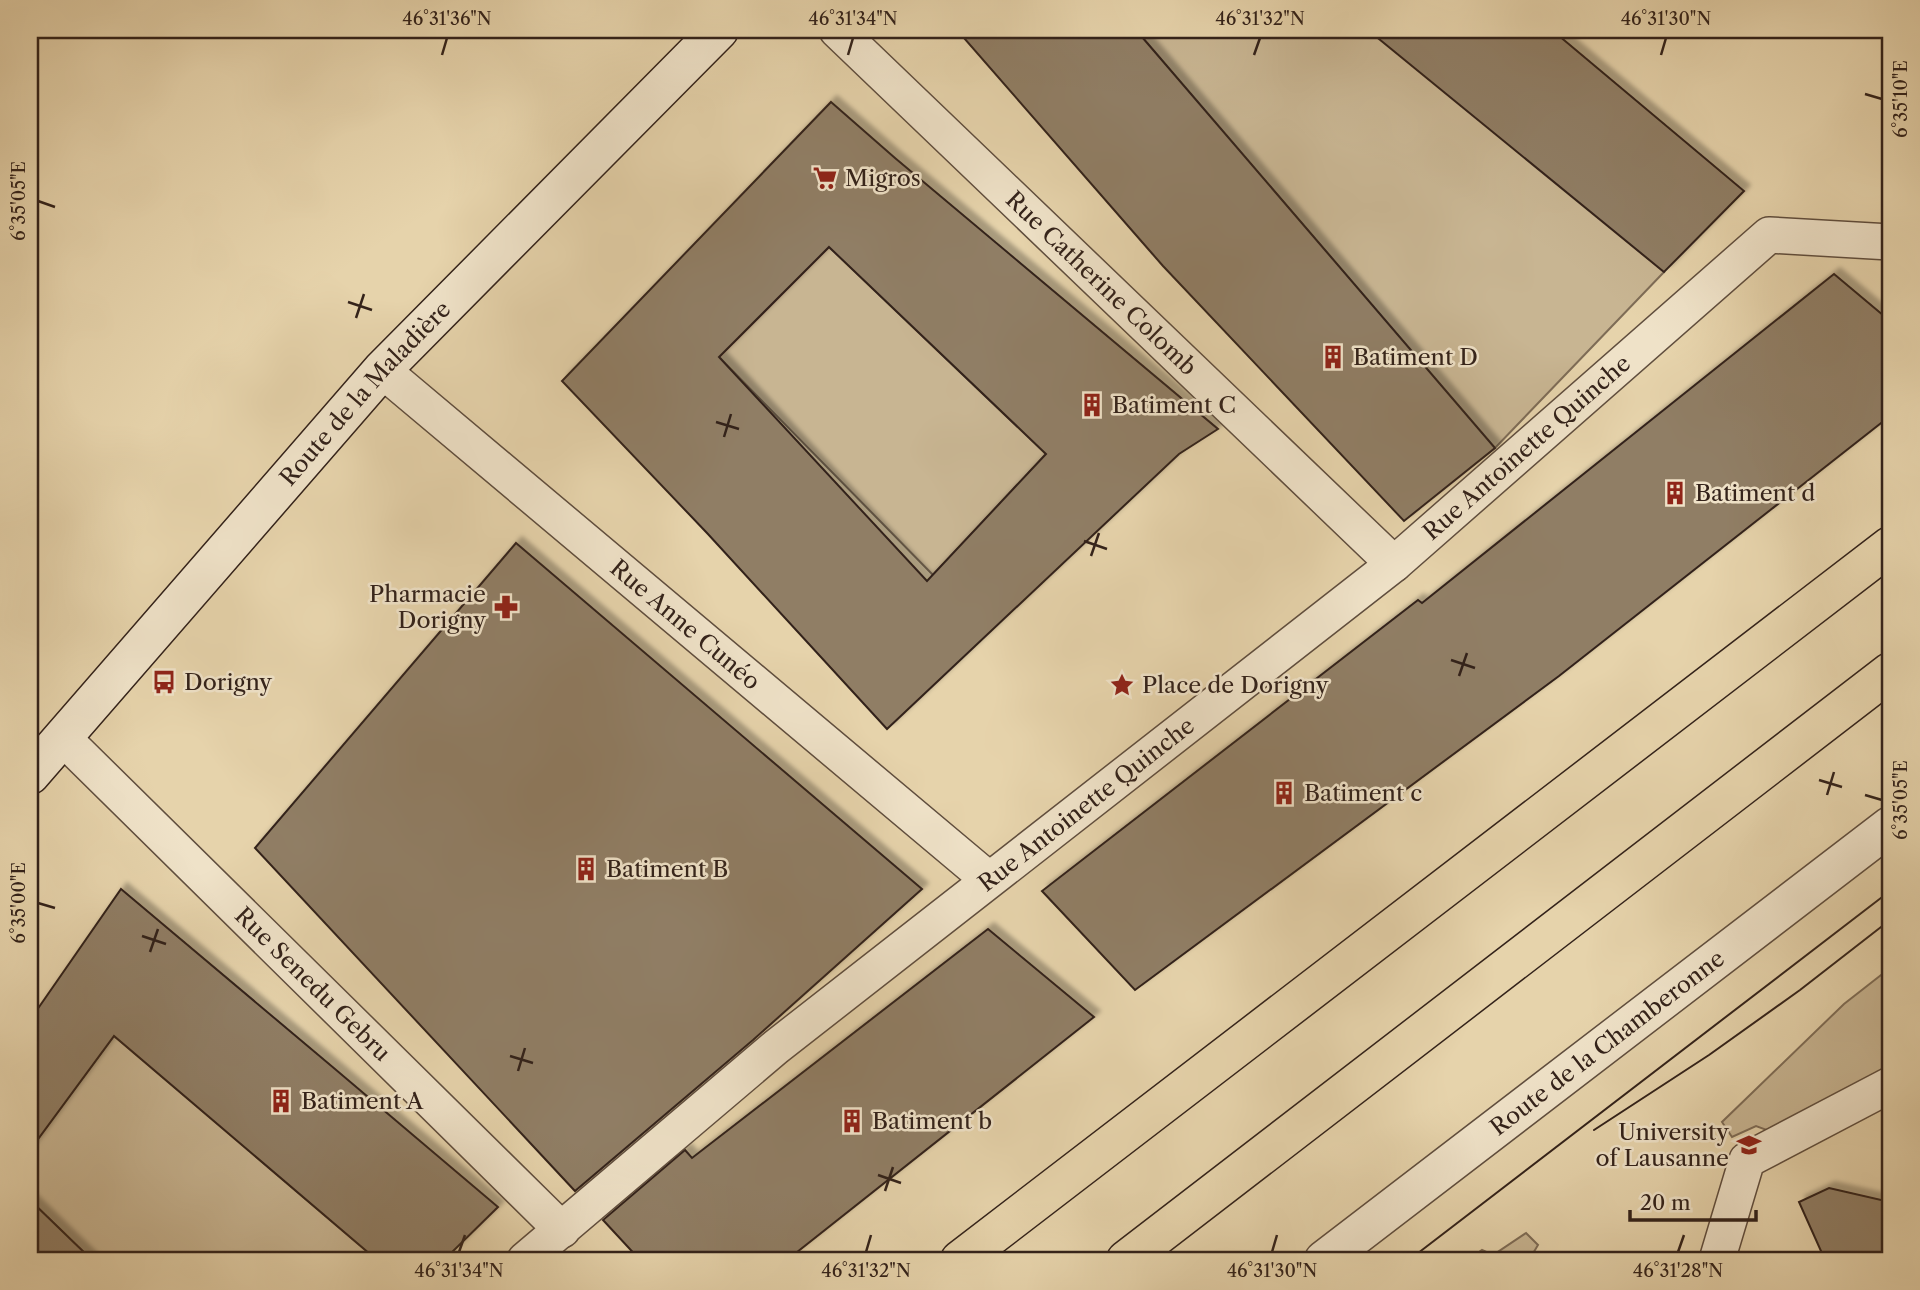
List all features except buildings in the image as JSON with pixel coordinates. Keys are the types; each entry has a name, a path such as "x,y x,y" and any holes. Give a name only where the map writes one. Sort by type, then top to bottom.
{"highway":[{"path":"960,1260 1890,546"},
{"path":"1126,1260 1890,672"}],"main road":[{"name":"Route de la Maladière","path":"30,775 382,370 719,30"},
{"name":"Route de la Chamberonne","path":"1324,1260 1890,826"}],"street":[{"name":"Rue Catherine Colomb","path":"837,30 1394,564"},
{"name":"Rue Antoinette Quinche","path":"525,1260 776,1046 1394,564 1769,235 1890,242"},
{"name":"Rue Anne Cunéo","path":"382,370 988,879"},
{"name":"Rue Senedu Gebru","path":"62,737 562,1230"},
{"path":"1717,1260 1746,1160 1890,1084"}],"shaded area":[{"path":"1136,30 1374,30 1664,272 1495,448"},
{"path":"829,247 1046,454 933,575 719,357"},
{"path":"1890,968 1890,1071 1772,1132 1756,1126 1732,1137 1722,1122 1844,1004"},
{"path":"114,1036 377,1260 92,1260 30,1200 30,1150"},
{"path":"1526,1233 1538,1245 1529,1260 1468,1260 1482,1250 1493,1255"}],"tram line":[{"path":"1409,1260 1890,891"},
{"path":"1594,1130 1709,1055 1800,990 1890,920"}],"place":[{"name":"Migros","path":"825,178"},
{"name":"Batiment D","path":"1333,357"},
{"name":"Batiment C","path":"1092,405"},
{"name":"Batiment d","path":"1675,493"},
{"name":"Pharmacie Dorigny","path":"506,607"},
{"name":"Dorigny","path":"164,682"},
{"name":"Place de Dorigny","path":"1122,685"},
{"name":"Batiment c","path":"1284,793"},
{"name":"Batiment B","path":"586,869"},
{"name":"Batiment A","path":"281,1101"},
{"name":"Batiment b","path":"852,1121"},
{"name":"University of Lausanne","path":"1749,1145"}]}
